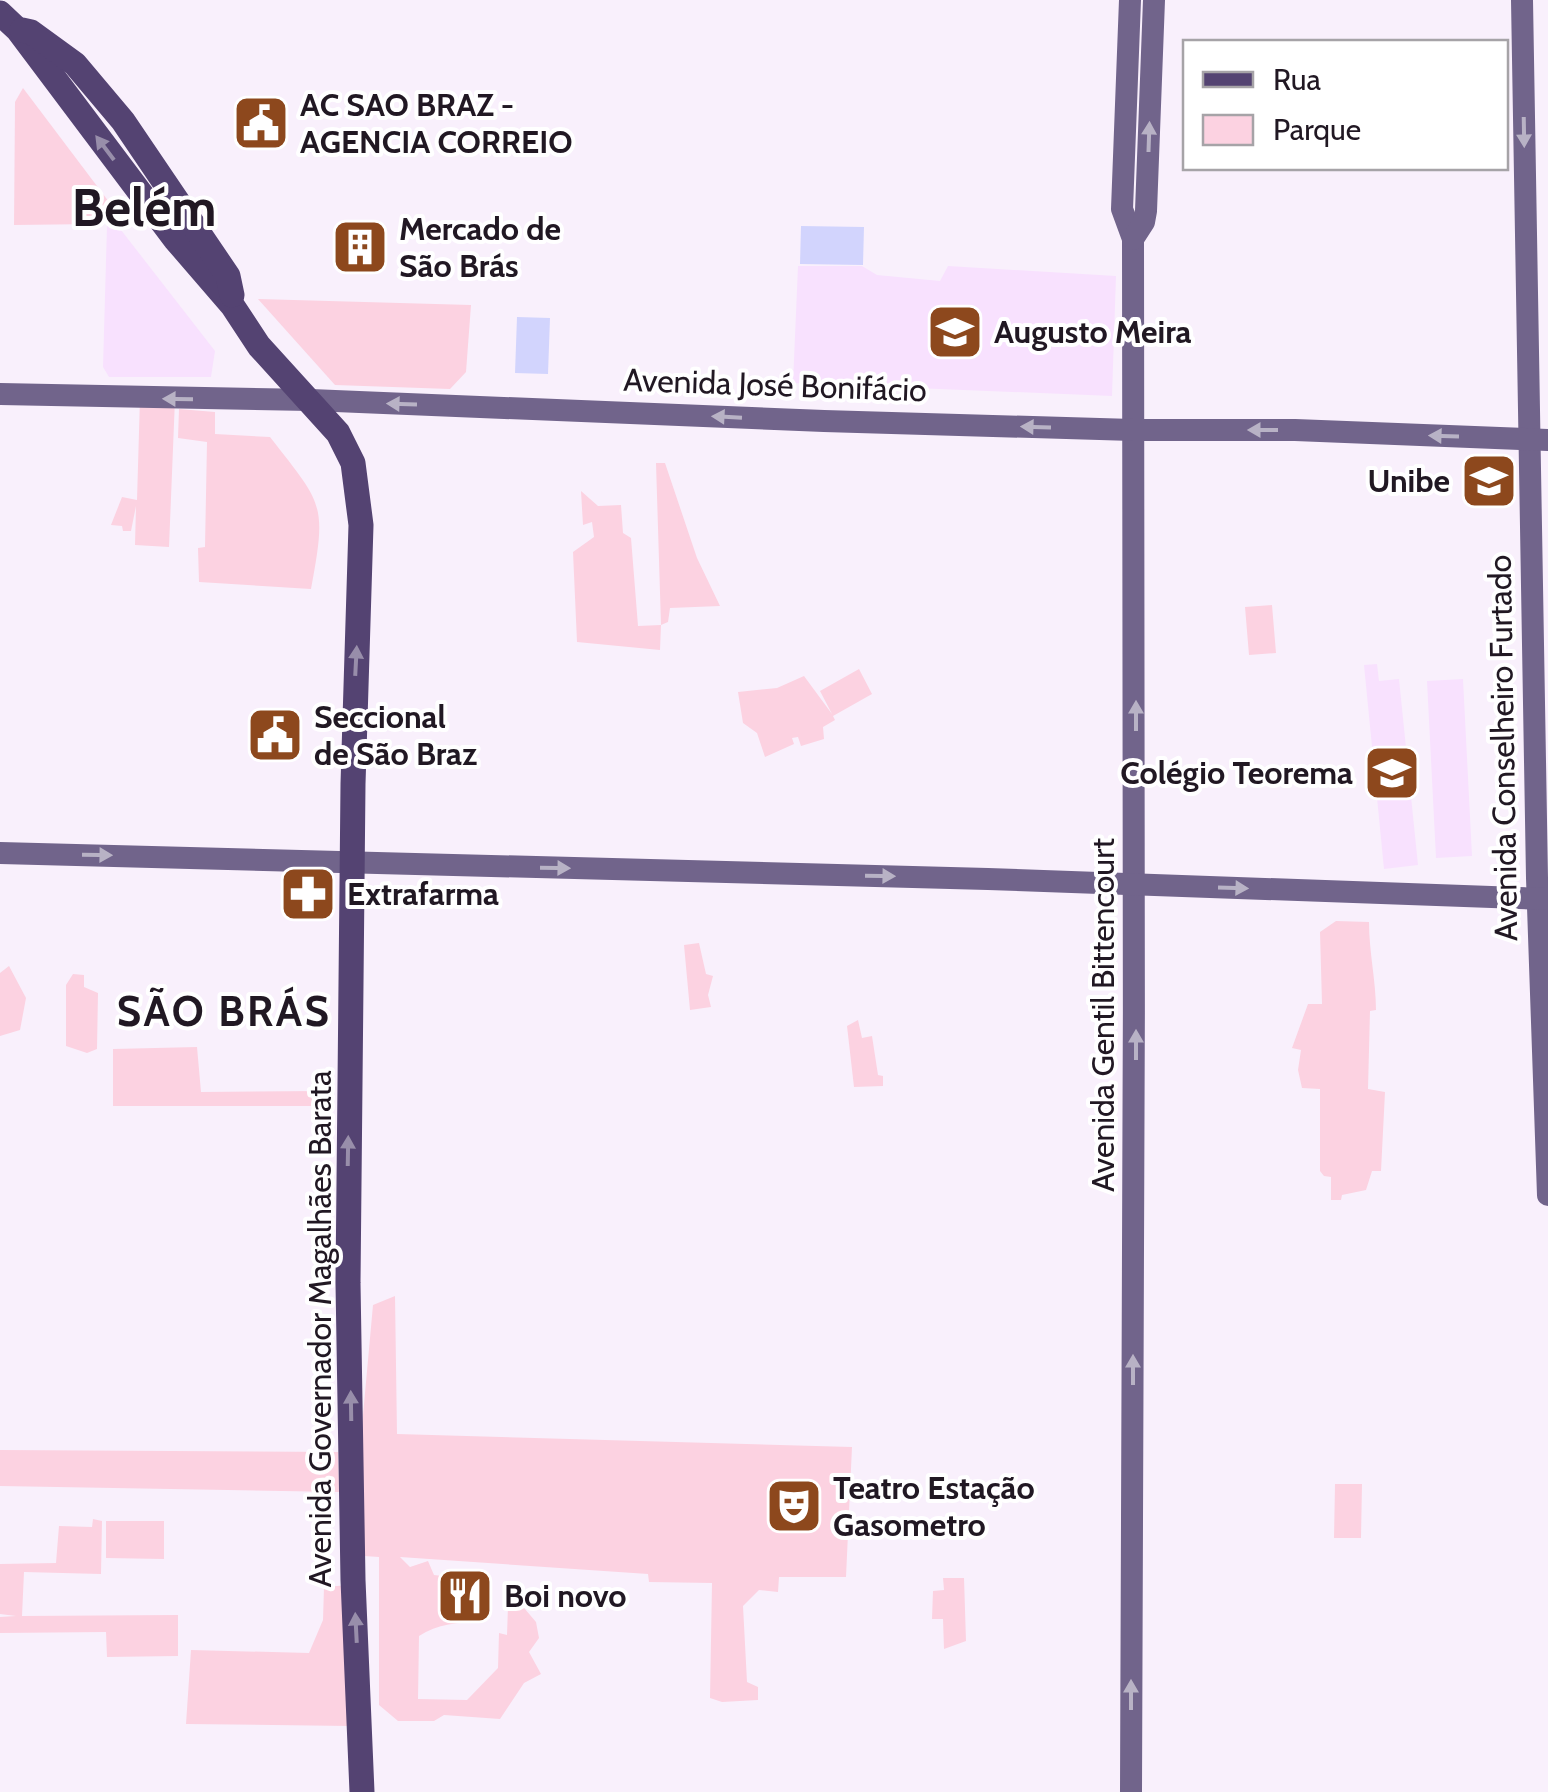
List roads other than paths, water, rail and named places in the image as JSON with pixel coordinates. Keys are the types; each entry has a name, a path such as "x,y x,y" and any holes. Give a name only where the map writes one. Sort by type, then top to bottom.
{"main road":[{"name":"Avenida Gentil Bittencourt","path":"1130,0 1122,209 1134,239 1136,884 1130,1792"},
{"name":"Avenida Gentil Bittencourt","path":"1134,239 1146,211 1154,0"},
{"name":"Avenida Conselheiro Furtado","path":"1522,0 1538,440 1548,1195"},
{"name":"Avenida Governador Magalhães Barata","path":"9,22 260,346 311,400 346,445 353,463 361,525 348,1283 353,1580 362,1792"},
{"name":"Avenida José Bonifácio","path":"0,394 311,400 824,421 1133,430 1295,430 1538,440"},
{"path":"0,852 1543,899"}],"water":[{"path":"801,226 864,227 863,265 800,264"},
{"path":"517,317 550,318 548,374 515,373"}],"place":[{"name":"AC SAO BRAZ - AGENCIA CORREIO","path":"261,123"},
{"name":"Mercado de São Brás","path":"360,247"},
{"name":"Augusto Meira","path":"955,332"},
{"name":"Unibe","path":"1489,481"},
{"name":"Seccional de São Braz","path":"275,735"},
{"name":"Colégio Teorema","path":"1392,773"},
{"name":"Extrafarma","path":"308,894"},
{"name":"Teatro Estação Gasometro","path":"794,1506"},
{"name":"Boi novo","path":"465,1596"}],"district":[{"name":"Belém","path":"144,208"},
{"name":"SÃO BRÁS","path":"224,1011"}]}
